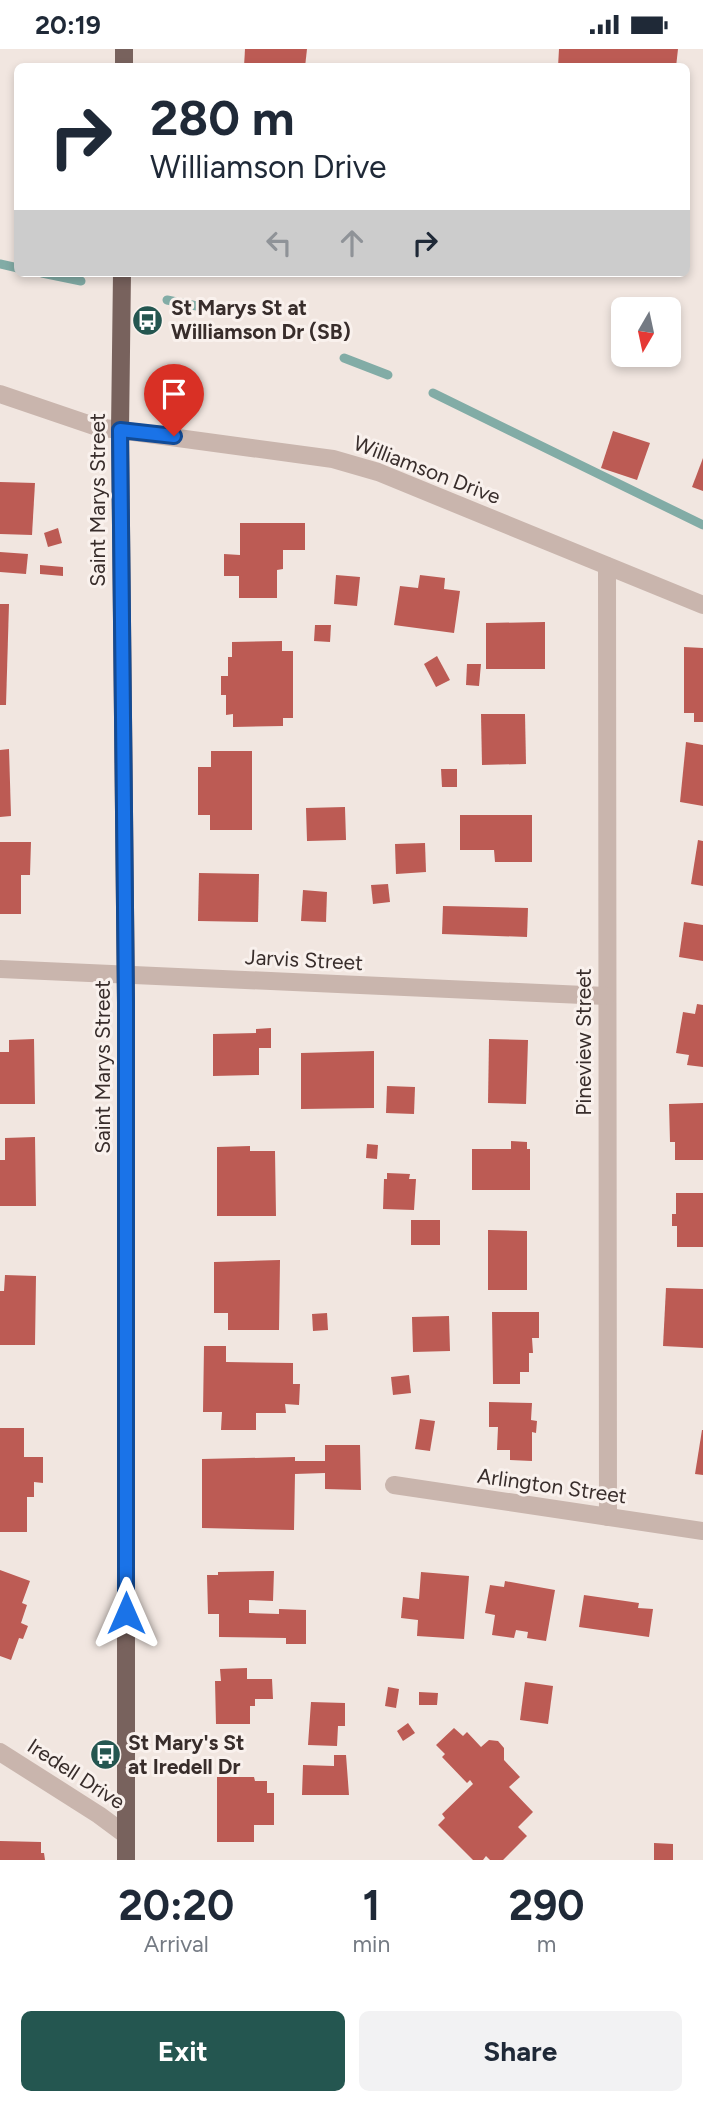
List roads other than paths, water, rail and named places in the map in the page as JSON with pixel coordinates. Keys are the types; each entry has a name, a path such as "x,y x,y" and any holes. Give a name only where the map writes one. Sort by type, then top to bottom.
{"main road":[{"name":"Saint Marys Street","path":"122,277 120,430 125,974 126,1860"}],"street":[{"name":"Williamson Drive","path":"0,394 97,427 333,459 378,473 703,604"},
{"name":"Pineview Street","path":"607,566 608,1517"},
{"name":"Jarvis Street","path":"0,969 606,996"},
{"name":"Arlington Street","path":"394,1485 703,1531"},
{"name":"Iredell Drive","path":"0,1752 100,1815 126,1835"}],"waterway":[{"path":"0,264 14,267"},
{"path":"62,277 81,281"},
{"path":"167,300 197,306"},
{"path":"344,358 388,375"},
{"path":"433,393 703,525"}],"place":[{"name":"St Marys St at Williamson Dr (SB)","path":"148,320"},
{"name":"St Mary's St at Iredell Dr","path":"105,1755"}]}
